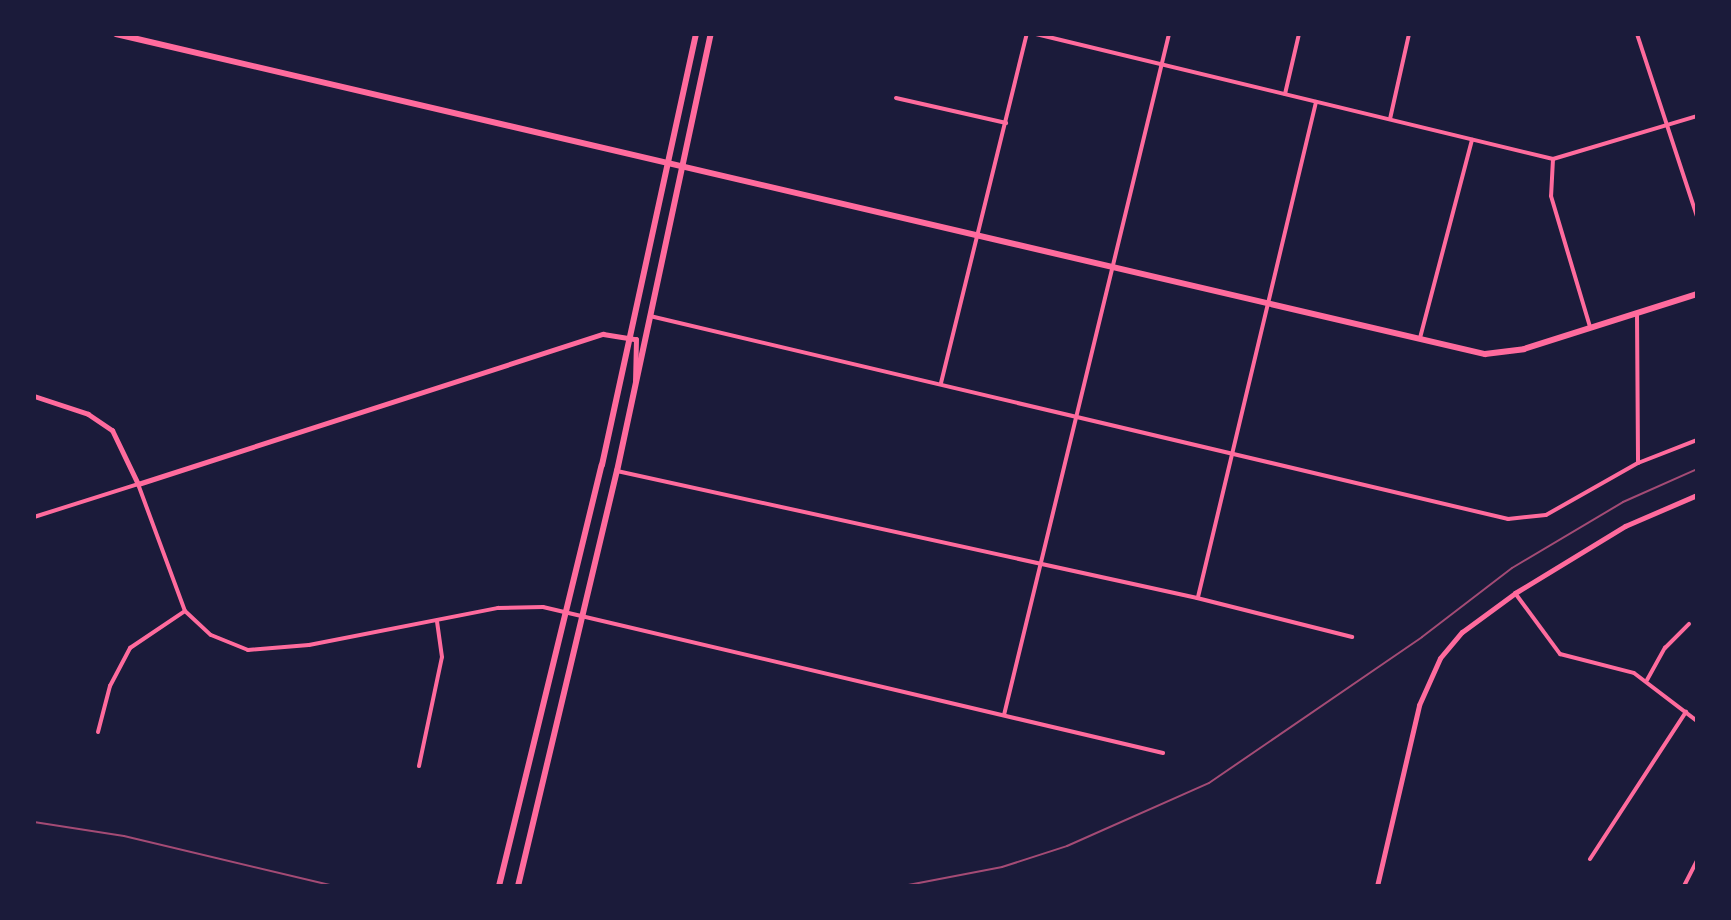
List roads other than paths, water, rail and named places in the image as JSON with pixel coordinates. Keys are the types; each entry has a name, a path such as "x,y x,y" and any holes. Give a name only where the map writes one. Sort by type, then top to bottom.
{"main road":[{"path":"116,34 1111,268 1504,354 1697,294"},
{"path":"499,886 567,612 696,34"},
{"path":"518,886 617,471 679,166 711,34"}],"street":[{"path":"941,383 1027,34"},
{"path":"1036,34 1553,159 1697,116"},
{"path":"1004,715 1169,34"},
{"path":"1285,94 1299,34"},
{"path":"1390,119 1409,34"},
{"path":"1550,34 1574,34"},
{"path":"1637,34 1697,216"},
{"path":"896,98 1006,123"},
{"path":"1197,598 1316,102"},
{"path":"1420,338 1472,140"},
{"path":"1553,159 1551,196 1590,327"},
{"path":"1637,314 1638,463"},
{"path":"648,316 1521,520 1546,515 1638,463 1697,440"},
{"path":"34,517 603,334 629,335 636,339 636,387"},
{"path":"34,396 88,414 112,430 138,484 185,611 231,646 271,651 521,606 581,615 1163,753"},
{"path":"617,471 1197,598 1352,637"},
{"path":"1377,886 1429,680 1462,632 1515,593 1625,526 1697,495"},
{"path":"1515,593 1560,654 1647,680 1697,721"},
{"path":"98,732 110,686 130,648 185,611"},
{"path":"419,766 442,657 437,620"},
{"path":"1647,680 1665,648 1689,624"},
{"path":"1590,859 1686,712"},
{"path":"1684,886 1697,861"}],"railway":[{"path":"903,886 1002,867 1067,846 1209,783 1422,637 1512,568 1623,502 1697,469"},
{"path":"34,822 124,836 334,886"}]}
